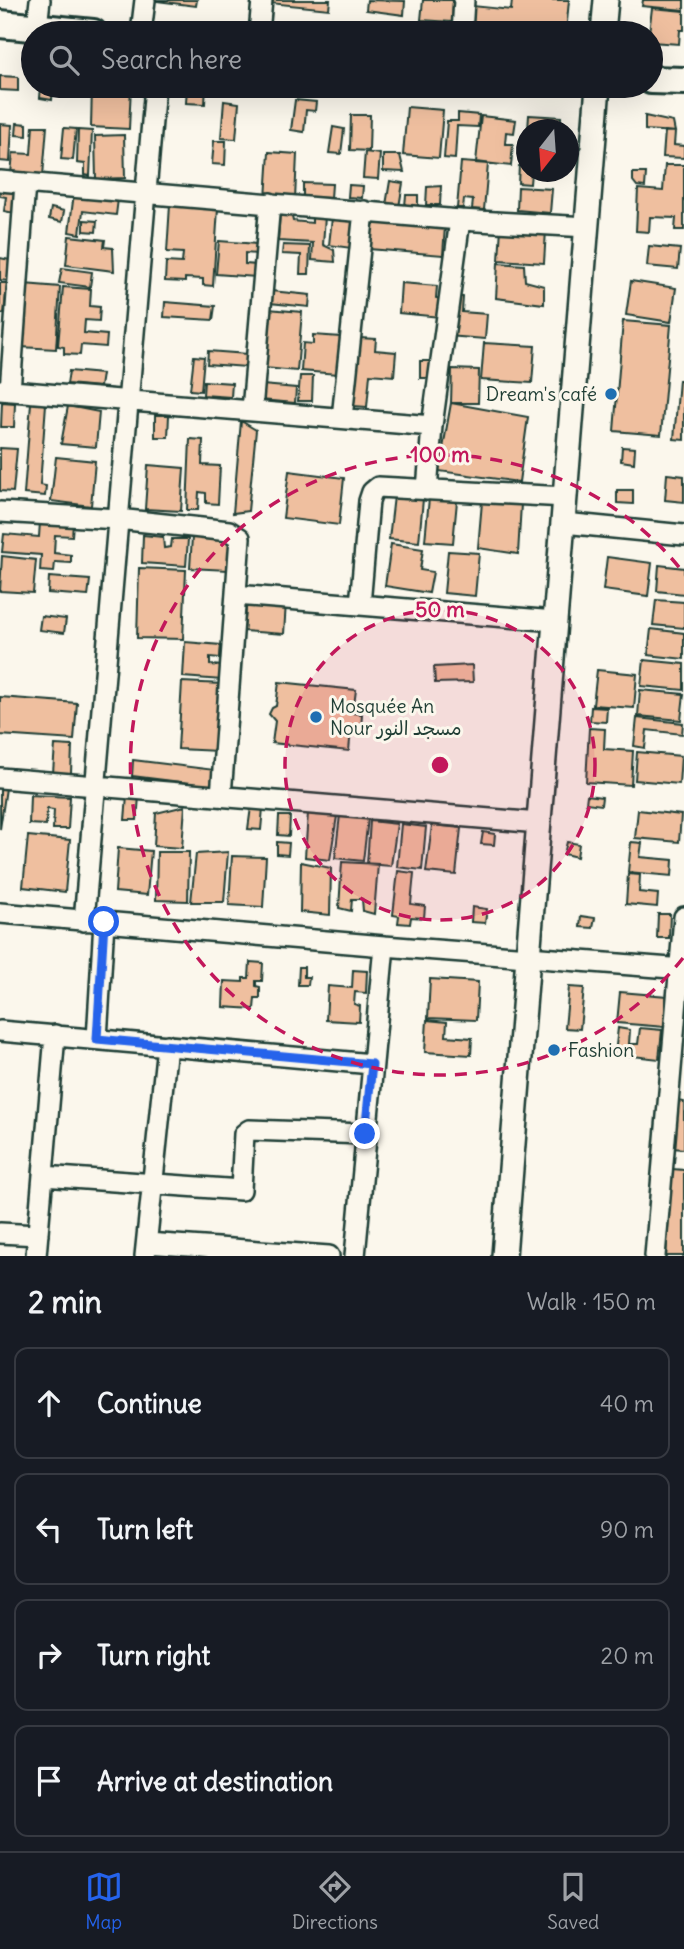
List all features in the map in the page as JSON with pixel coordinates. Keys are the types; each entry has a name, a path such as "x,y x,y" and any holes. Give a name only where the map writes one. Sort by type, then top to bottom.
{"main road":[{"path":"0,24 21,26"},
{"path":"663,80 684,81"}],"street":[{"path":"38,21 40,0"},
{"path":"142,21 145,0"},
{"path":"260,21 262,0"},
{"path":"463,21 464,0"},
{"path":"604,21 606,0"},
{"path":"97,1039 94,921 96,786 154,98"},
{"path":"504,1256 597,98"},
{"path":"0,181 460,220 588,227"},
{"path":"25,183 5,391 432,426"},
{"path":"252,410 270,203"},
{"path":"342,418 364,211"},
{"path":"427,490 432,426 460,220"},
{"path":"360,605 369,501 377,487 566,498"},
{"path":"0,512 118,519 234,533 240,538 221,796"},
{"path":"564,523 684,535"},
{"path":"236,595 555,621"},
{"path":"0,778 539,823"},
{"path":"0,913 682,968"},
{"path":"655,1256 664,1152 677,1088 684,918"},
{"path":"355,1256 384,946"},
{"path":"0,1031 372,1064"},
{"path":"36,1256 55,1035"},
{"path":"167,1045 146,1249 329,1256"},
{"path":"43,1176 241,1191 244,1134 249,1130 365,1134"},
{"path":"664,1152 684,1155"},
{"path":"0,1233 38,1235"}],"building":[{"path":"149,0 197,0 196,6"},
{"path":"270,0 330,0 329,9 269,3"},
{"path":"367,0 405,1 404,15 366,10"},
{"path":"423,0 453,0 452,21 421,20"},
{"path":"512,0 569,0 567,21 471,21 473,6 511,10"},
{"path":"643,0 684,0 684,10 642,6"},
{"path":"652,8 684,11 684,30 680,30 679,44 663,43 663,21 650,21"},
{"path":"0,76 18,77 18,91 0,90"},
{"path":"92,98 130,98 129,129 91,127"},
{"path":"186,98 205,98 205,104 186,103"},
{"path":"295,100 316,102 315,111 306,110 304,132 291,130"},
{"path":"224,101 239,103 236,139 221,138"},
{"path":"407,107 443,110 439,158 403,155"},
{"path":"458,113 479,115 478,127 457,126 455,159 444,158 447,121 458,121"},
{"path":"351,115 370,115 369,151 350,150"},
{"path":"529,115 561,117 561,119 529,119"},
{"path":"481,116 516,120 514,133 506,132 505,144 513,144 511,166 476,162"},
{"path":"645,116 673,122 675,132 645,130"},
{"path":"17,123 27,124 27,136 16,135"},
{"path":"0,124 12,125 10,162 0,161"},
{"path":"33,126 47,126 43,176 11,174 13,153 31,154"},
{"path":"333,127 344,129 341,154 329,153"},
{"path":"64,128 76,129 73,160 61,159"},
{"path":"78,130 92,131 90,176 85,175 85,164 77,163"},
{"path":"665,131 675,132 674,145 684,146 684,158 663,157"},
{"path":"124,135 125,178 96,179 95,136"},
{"path":"214,141 226,141 225,165 212,164"},
{"path":"269,152 297,154 295,200 266,199"},
{"path":"365,152 380,154 378,179 363,178"},
{"path":"383,155 400,155 404,172 383,171"},
{"path":"461,162 488,164 484,210 472,209 473,200 464,199 463,208 457,208"},
{"path":"665,165 684,165 684,230 675,230 676,218 650,217 649,232 636,231 638,189 663,191"},
{"path":"633,173 646,173 645,187 637,186 633,181"},
{"path":"390,181 403,183 399,207 386,205"},
{"path":"303,183 332,184 331,198 303,197"},
{"path":"349,185 363,186 362,198 348,197"},
{"path":"441,186 440,205 426,205 427,187"},
{"path":"0,187 18,189 14,213 4,211 6,197 0,196"},
{"path":"518,187 552,189 550,213 517,210"},
{"path":"74,193 118,199 116,215 83,211 80,234 69,232"},
{"path":"406,195 418,195 418,207 405,206"},
{"path":"170,205 218,208 213,286 203,285 203,279 165,281 166,262 182,263 183,253 167,252"},
{"path":"51,208 64,211 62,222 49,219"},
{"path":"280,212 291,213 293,221 312,223 312,216 325,216 323,245 334,250 335,262 312,260 313,243 278,241"},
{"path":"356,216 351,248 329,245 332,218"},
{"path":"84,220 97,221 96,232 84,231"},
{"path":"371,220 445,226 443,255 369,249"},
{"path":"501,227 546,230 544,263 499,260"},
{"path":"69,236 105,240 104,247 113,248 114,271 66,265"},
{"path":"219,241 257,244 256,254 245,253 245,264 257,265 256,277 216,274"},
{"path":"283,245 310,246 309,274 300,274 301,255 282,254"},
{"path":"649,246 680,249 678,269 647,266"},
{"path":"0,258 10,260 9,281 0,280"},
{"path":"498,263 524,265 525,281 544,286 544,304 496,298"},
{"path":"62,268 92,272 90,287 59,283"},
{"path":"631,281 676,288 671,322 626,315"},
{"path":"0,283 7,283 4,314 0,313"},
{"path":"401,283 437,286 436,298 442,299 440,317 399,313"},
{"path":"24,284 60,287 56,349 20,347"},
{"path":"63,287 91,289 90,306 100,307 99,321 85,320 84,333 107,335 106,347 81,345 80,355 64,354 64,347 58,346"},
{"path":"271,291 310,295 309,307 270,303"},
{"path":"452,295 463,297 462,312 487,314 485,339 448,336"},
{"path":"165,302 215,306 213,320 164,317"},
{"path":"268,309 302,312 297,371 264,368"},
{"path":"623,321 671,325 661,435 614,431"},
{"path":"313,335 341,337 338,374 301,371 303,343 313,344"},
{"path":"359,338 376,339 375,350 396,352 394,376 370,374 367,407 353,406"},
{"path":"484,343 535,346 532,383 481,380"},
{"path":"208,351 247,354 246,367 207,364"},
{"path":"194,356 204,357 201,391 190,390"},
{"path":"420,361 435,361 434,378 420,378"},
{"path":"452,369 479,370 478,403 451,403"},
{"path":"69,371 102,374 100,387 67,384"},
{"path":"300,376 313,376 312,401 298,401"},
{"path":"679,380 684,380 684,440 674,439"},
{"path":"204,381 232,383 231,397 203,395"},
{"path":"262,385 296,388 295,403 260,400"},
{"path":"2,402 15,403 14,427 1,427"},
{"path":"31,403 46,404 40,485 46,486 45,496 24,494"},
{"path":"451,403 528,417 519,482 439,471"},
{"path":"68,406 99,412 96,447 61,444"},
{"path":"155,415 169,415 168,437 155,437"},
{"path":"241,421 256,430 248,511 233,513"},
{"path":"190,439 203,440 202,465 220,466 218,504 206,503 206,493 199,492 198,510 187,510"},
{"path":"622,447 635,448 634,463 621,461"},
{"path":"0,448 17,449 13,492 0,491"},
{"path":"56,457 95,461 91,506 51,501"},
{"path":"148,465 184,468 181,511 145,509"},
{"path":"289,471 344,478 339,525 283,518"},
{"path":"667,474 684,476 684,502 665,500"},
{"path":"617,490 633,490 633,504 617,503"},
{"path":"394,496 423,499 419,542 389,539"},
{"path":"429,498 457,501 453,543 425,541"},
{"path":"482,502 521,504 518,554 478,548"},
{"path":"40,522 73,524 72,536 55,535 54,553 71,555 71,563 55,562 54,572 40,571 41,555 2,552 4,534 39,537"},
{"path":"143,535 163,537 164,548 171,547 172,539 188,539 186,566 142,563"},
{"path":"192,537 230,540 228,570 190,568"},
{"path":"391,544 423,549 420,570 433,572 429,593 385,586"},
{"path":"448,551 479,553 475,596 444,593"},
{"path":"2,556 36,560 33,593 0,591"},
{"path":"607,557 652,563 648,596 603,590"},
{"path":"659,565 684,568 684,594 657,591"},
{"path":"139,568 186,570 183,639 137,638"},
{"path":"49,577 90,580 88,596 48,593"},
{"path":"247,599 286,602 284,634 244,631"},
{"path":"656,600 684,602 684,628 653,625"},
{"path":"41,616 66,619 64,633 39,630"},
{"path":"651,629 684,633 684,659 648,655"},
{"path":"185,642 221,645 220,658 210,657 210,665 223,666 222,680 183,677"},
{"path":"644,660 684,664 684,690 641,686"},
{"path":"472,665 473,682 435,683 434,667"},
{"path":"597,670 637,674 634,708 593,705"},
{"path":"182,682 222,684 218,751 178,749"},
{"name":"Mosquée An Nour مسجد النور","path":"279,682 356,690 353,713 362,714 361,730 351,729 349,751 272,743 275,721 269,714 276,706"},
{"path":"640,690 684,694 681,720 638,716"},
{"path":"0,697 77,703 74,740 0,735"},
{"path":"591,707 607,708 606,722 590,721"},
{"path":"637,718 683,723 682,734 647,730 645,748 634,746"},
{"path":"589,728 605,729 604,749 633,751 631,785 586,782"},
{"path":"55,745 72,746 71,773 53,773"},
{"path":"637,752 681,756 679,784 635,780"},
{"path":"133,760 215,770 213,786 132,776"},
{"path":"0,787 6,788 0,829"},
{"path":"30,795 70,797 68,829 53,829 54,810 47,809 46,825 29,824"},
{"path":"587,795 602,797 601,805 586,803"},
{"path":"127,796 139,797 137,820 125,820"},
{"path":"185,806 182,848 154,846 156,813"},
{"path":"251,807 263,808 261,830 248,829"},
{"path":"638,810 681,815 679,842 635,838"},
{"path":"308,813 337,816 330,860 305,857"},
{"path":"340,815 368,818 363,861 335,858"},
{"path":"279,816 290,816 289,836 278,835"},
{"path":"370,821 397,824 391,866 367,864"},
{"path":"401,824 426,827 422,870 397,867"},
{"path":"432,825 461,828 456,875 426,872"},
{"path":"483,832 495,834 494,845 481,844"},
{"path":"28,836 70,840 65,892 23,887"},
{"path":"277,842 289,843 288,855 277,854"},
{"path":"567,842 579,844 577,857 564,854"},
{"path":"631,842 642,843 640,857 673,860 672,876 628,872"},
{"path":"118,848 151,851 147,895 115,892"},
{"path":"157,852 189,852 188,901 156,900"},
{"path":"228,852 224,902 191,902 196,854"},
{"path":"232,856 266,857 263,907 229,905"},
{"path":"301,862 331,868 330,915 300,912"},
{"path":"342,862 378,864 374,914 363,911 362,899 352,899 351,911 339,908"},
{"path":"398,871 414,873 411,904 425,906 424,918 411,917 410,924 398,923 399,916 393,915"},
{"path":"628,874 640,875 639,892 658,894 657,907 626,904"},
{"path":"472,907 487,909 485,923 471,922"},
{"path":"658,914 670,914 669,938 657,938"},
{"path":"581,916 595,918 593,928 580,927"},
{"path":"250,962 263,963 262,981 256,981 256,986 260,987 260,998 255,998 254,1009 223,1007 224,981 243,982 243,978 249,978"},
{"path":"299,967 304,967 304,977 309,977 308,985 298,985"},
{"path":"353,970 367,971 366,993 355,992 354,1004 360,1006 359,1022 326,1020 328,986 352,988"},
{"path":"430,979 478,982 476,1020 428,1018"},
{"path":"569,987 584,988 580,1029 565,1028"},
{"path":"620,992 667,996 665,1027 617,1023"},
{"path":"427,1020 447,1022 446,1036 472,1038 471,1055 425,1052"},
{"path":"618,1028 630,1030 629,1044 638,1044 640,1028 662,1030 659,1059 615,1054"},
{"path":"677,1101 684,1102 684,1149 672,1148"},
{"path":"672,1169 684,1170 684,1256 666,1256"}],"place":[{"name":"Dream's café","path":"611,394"},
{"name":"Mosquée An Nour مسجد النور","path":"316,717"},
{"name":"Fashion","path":"554,1050"}],"route":[{"path":"104,922 97,1039 372,1064 365,1134"}]}
